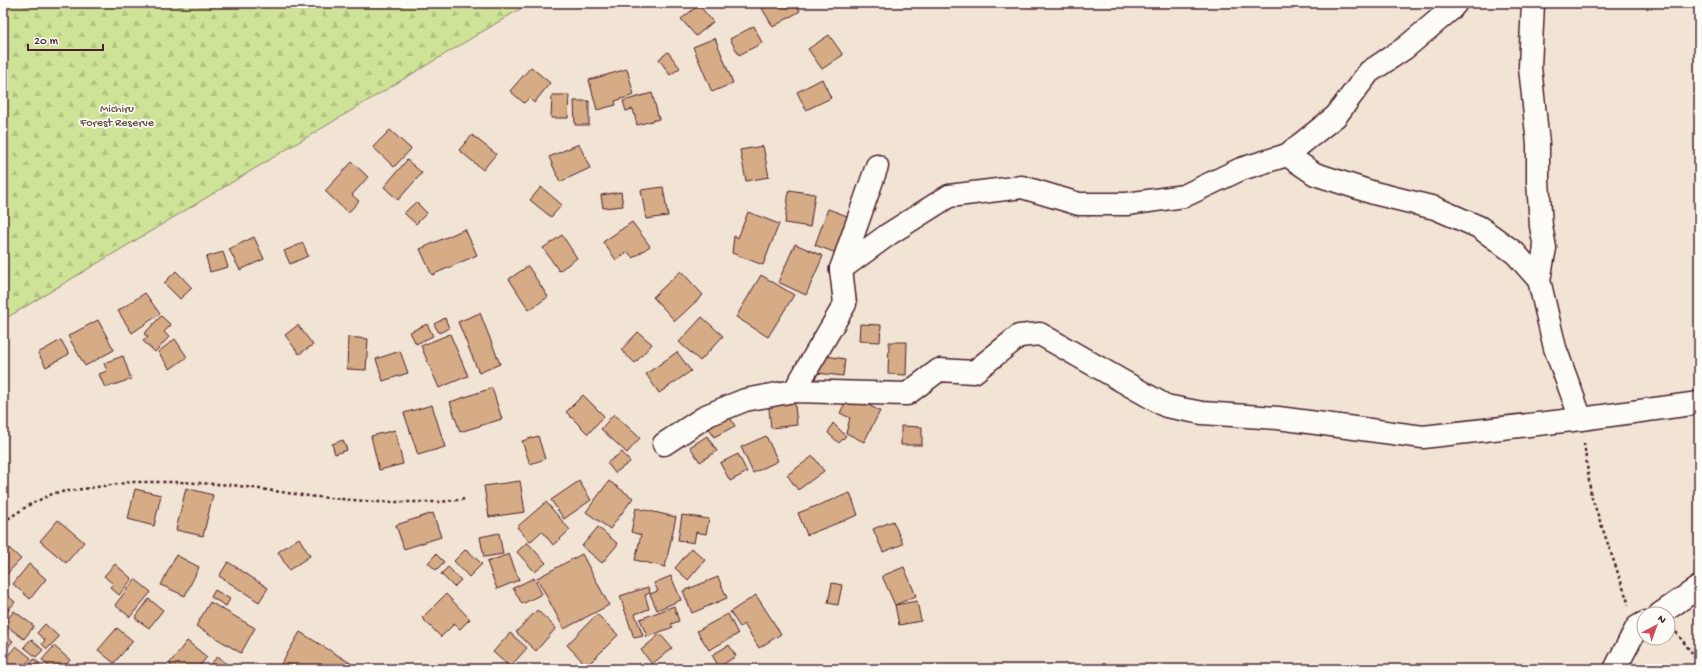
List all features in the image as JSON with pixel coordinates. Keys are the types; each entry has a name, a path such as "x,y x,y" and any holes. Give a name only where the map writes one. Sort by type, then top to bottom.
{"street":[{"path":"841,269 888,234 949,196 1022,187 1080,204 1127,204 1184,196 1241,169 1287,155 1336,116 1369,72 1405,48 1450,10 1456,3"},
{"path":"1533,3 1530,67 1538,144 1538,181 1541,226 1545,248 1539,280 1555,348 1581,419"},
{"path":"1287,155 1315,174 1374,193 1435,208 1479,227 1515,253 1539,280"},
{"path":"794,391 845,304 841,269 877,166"},
{"path":"664,444 708,415 745,400 794,391 908,394 939,370 974,372 1019,336 1040,334 1166,406 1202,413 1278,418 1423,437 1581,419 1699,402"},
{"path":"1676,611 1699,587"},
{"path":"1615,669 1636,633"}],"path":[{"path":"1581,419 1592,495 1605,530 1615,566 1636,614"},
{"path":"3,522 29,505 54,493 132,482 180,482 232,485 316,497 385,502 439,502 466,499"},
{"path":"1676,633 1699,662"}],"green space":[{"name":"Michiru Forest Reserve","path":"3,3 530,3 3,320"}],"building":[{"path":"764,3 795,3 800,11 773,27 760,5"},
{"path":"699,5 713,22 696,36 681,19"},
{"path":"754,26 762,43 739,55 730,39"},
{"path":"829,35 843,55 822,69 808,49"},
{"path":"715,38 733,83 712,92 693,47"},
{"path":"668,52 680,68 670,75 659,59"},
{"path":"531,67 550,83 534,103 529,98 524,103 510,91"},
{"path":"627,69 634,95 615,101 616,105 597,110 589,80"},
{"path":"822,79 831,98 806,110 797,92"},
{"path":"652,93 659,119 637,125 633,109 626,111 623,101"},
{"path":"552,95 569,95 568,118 551,118"},
{"path":"574,101 589,101 589,125 575,125"},
{"path":"390,130 411,149 394,167 373,147"},
{"path":"472,135 496,154 483,170 459,150"},
{"path":"579,144 590,168 560,182 549,157"},
{"path":"763,146 769,177 746,181 740,150"},
{"path":"407,160 422,173 398,200 384,187"},
{"path":"352,162 368,177 352,195 359,201 348,213 325,191"},
{"path":"541,187 562,205 551,217 530,200"},
{"path":"663,187 668,216 646,219 641,190"},
{"path":"789,190 815,194 810,227 785,223"},
{"path":"621,192 623,206 603,208 601,195"},
{"path":"416,202 427,213 416,224 404,213"},
{"path":"828,209 850,217 836,253 815,245"},
{"path":"748,212 779,224 763,265 732,253 734,236 738,238"},
{"path":"632,222 650,246 633,258 628,252 616,260 603,242"},
{"path":"465,229 477,255 432,275 420,249"},
{"path":"562,235 577,258 559,271 543,248"},
{"path":"254,237 264,259 240,270 229,249"},
{"path":"303,243 308,256 290,264 284,251"},
{"path":"795,244 823,256 806,295 778,282"},
{"path":"223,252 228,267 210,272 206,257"},
{"path":"528,266 548,297 529,310 509,279"},
{"path":"176,271 192,288 180,299 164,283"},
{"path":"681,271 703,295 675,321 653,297"},
{"path":"761,275 794,295 768,337 736,317"},
{"path":"145,293 160,314 132,333 118,311"},
{"path":"480,313 500,364 479,373 458,322"},
{"path":"161,316 171,325 164,332 169,337 155,352 143,341 148,337 144,334"},
{"path":"702,317 723,336 700,361 679,342"},
{"path":"445,318 449,328 439,333 434,324"},
{"path":"98,320 114,350 85,366 68,336"},
{"path":"427,324 433,336 416,344 410,332"},
{"path":"860,324 881,325 880,342 859,341"},
{"path":"298,325 313,345 299,354 285,335"},
{"path":"638,332 652,344 635,363 621,350"},
{"path":"450,334 468,376 439,388 421,346"},
{"path":"348,337 368,339 366,370 347,369"},
{"path":"175,339 187,357 170,369 158,352"},
{"path":"61,340 69,354 46,367 38,353"},
{"path":"889,342 907,342 906,375 888,374"},
{"path":"400,351 408,373 383,381 376,359"},
{"path":"677,352 691,371 659,393 646,374"},
{"path":"820,355 845,359 843,376 817,373"},
{"path":"123,356 131,379 105,388 99,374 107,371 104,363"},
{"path":"492,388 502,419 460,432 450,402"},
{"path":"583,395 604,416 588,434 566,412"},
{"path":"849,395 880,411 864,442 846,433 850,418 840,413"},
{"path":"794,396 797,425 771,428 768,399"},
{"path":"432,405 445,447 418,455 404,413"},
{"path":"725,409 735,426 714,437 705,421"},
{"path":"614,414 640,438 627,453 601,429"},
{"path":"833,423 846,436 839,443 828,433"},
{"path":"901,426 922,427 922,445 901,445"},
{"path":"395,430 403,464 379,470 371,436"},
{"path":"538,436 545,459 530,464 522,441"},
{"path":"707,436 717,451 700,462 690,447"},
{"path":"766,436 778,461 753,473 741,447"},
{"path":"343,440 347,450 335,454 332,444"},
{"path":"622,452 630,462 615,473 607,463"},
{"path":"738,454 747,472 730,481 720,463"},
{"path":"813,456 824,471 798,490 787,475"},
{"path":"520,481 525,512 489,517 484,486"},
{"path":"579,481 591,500 564,519 551,500"},
{"path":"609,481 633,498 610,529 586,512"},
{"path":"186,488 213,495 203,536 176,530"},
{"path":"135,489 161,495 154,526 128,519"},
{"path":"850,493 858,515 807,535 798,513"},
{"path":"546,502 570,530 553,545 542,531 530,542 517,527"},
{"path":"636,508 676,517 665,567 635,560 641,535 631,532"},
{"path":"433,513 441,537 404,549 396,525"},
{"path":"682,515 709,519 706,534 696,532 694,543 678,540"},
{"path":"58,520 84,542 66,563 40,541"},
{"path":"893,521 903,544 883,552 873,529"},
{"path":"598,527 618,544 602,563 582,546"},
{"path":"499,533 503,554 484,557 480,537"},
{"path":"299,538 310,556 289,570 278,552"},
{"path":"527,542 546,563 535,572 517,552"},
{"path":"9,548 21,559 3,578 3,554"},
{"path":"692,548 705,560 688,580 675,568"},
{"path":"466,549 482,564 469,577 454,561"},
{"path":"436,554 444,562 436,570 428,563"},
{"path":"509,554 519,580 497,589 487,562"},
{"path":"582,554 609,605 564,629 537,578"},
{"path":"176,555 199,567 185,596 161,585"},
{"path":"228,562 268,588 259,602 219,576"},
{"path":"29,564 46,579 30,599 13,584"},
{"path":"115,564 132,579 119,595 110,587 113,584 104,576"},
{"path":"448,567 461,580 454,587 441,574"},
{"path":"904,567 916,596 895,605 882,576"},
{"path":"671,576 681,600 657,610 650,594 658,591 654,583"},
{"path":"718,577 727,598 692,613 683,591"},
{"path":"534,578 542,594 522,604 513,588"},
{"path":"135,579 151,592 130,617 115,605"},
{"path":"832,583 842,585 838,605 828,603"},
{"path":"648,587 650,593 645,595 649,609 635,614 643,636 634,638 620,596"},
{"path":"215,590 230,599 226,606 211,597"},
{"path":"3,592 15,602 3,617"},
{"path":"446,594 470,619 460,629 454,624 441,637 422,618"},
{"path":"756,595 781,634 759,648 744,624 740,627 730,612"},
{"path":"149,599 163,610 149,628 135,618"},
{"path":"917,601 921,621 899,625 895,605"},
{"path":"210,602 255,628 241,653 196,626"},
{"path":"674,606 679,621 671,624 673,627 647,637 640,619"},
{"path":"537,610 556,628 536,651 516,632"},
{"path":"14,611 34,626 24,639 4,624"},
{"path":"597,614 618,635 587,666 567,645"},
{"path":"728,614 738,634 709,650 697,631"},
{"path":"45,624 59,637 47,649 42,644 45,640 37,633"},
{"path":"117,628 133,641 114,663 98,650"},
{"path":"300,632 360,669 278,669"},
{"path":"3,633 13,641 3,653"},
{"path":"510,633 527,648 510,667 493,652"},
{"path":"660,634 672,648 652,664 641,650"},
{"path":"31,639 43,650 36,657 24,647"},
{"path":"187,641 207,657 197,669 175,669 169,664"},
{"path":"729,645 736,656 719,667 712,655"},
{"path":"16,646 31,658 22,669 7,669 3,666 3,661"},
{"path":"54,646 70,660 63,669 52,669 42,660"},
{"path":"218,656 232,669 206,669"},
{"path":"34,659 47,669 26,669"}]}
